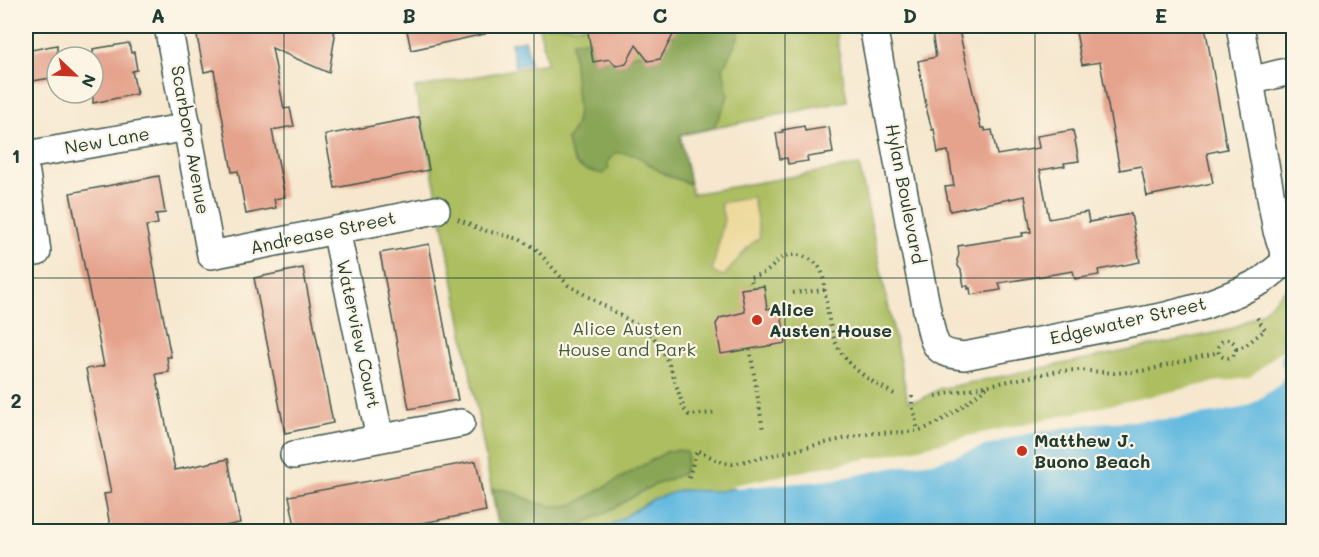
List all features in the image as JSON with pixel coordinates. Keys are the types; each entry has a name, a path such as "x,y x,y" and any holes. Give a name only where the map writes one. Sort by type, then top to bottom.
{"street":[{"name":"Scarboro Avenue","path":"168,26 211,255"},
{"name":"Hylan Boulevard","path":"873,26 934,342 939,349 950,355"},
{"path":"1240,26 1277,231 1290,258"},
{"path":"1250,81 1293,70"},
{"name":"New Lane","path":"26,154 188,127"},
{"path":"26,173 37,252"},
{"name":"Andrease Street","path":"211,255 336,230 442,217"},
{"name":"Waterview Court","path":"336,230 380,438"},
{"name":"Edgewater Street","path":"950,355 976,354 1166,316 1203,306 1263,280 1290,258"},
{"path":"294,455 461,423"}],"path":[{"path":"442,217 458,219 479,229 519,239 535,248 568,285 652,336 667,359 684,409 689,415 715,413"},
{"path":"752,288 750,277 766,272 784,256 805,257 813,261 822,273 837,346 847,360 866,377 894,394"},
{"path":"793,293 825,290"},
{"path":"1236,349 1246,345 1265,330 1256,316"},
{"path":"1224,341 1232,342 1236,349 1235,354 1230,358 1224,358 1219,352 1220,345 1224,341"},
{"path":"750,349 763,430"},
{"path":"936,396 1058,372 1079,370 1114,373 1148,370 1219,352"},
{"path":"689,477 697,450 723,463 732,464 870,434 897,433 926,428 987,387"},
{"path":"912,396 918,429"}],"green space":[{"name":"Alice Austen House and Park","path":"539,26 835,26 847,101 680,135 692,194 859,165 908,401 920,400 939,389 1229,330 1261,313 1293,282 1293,352 1281,355 1250,381 596,531 499,531 445,234 415,88 547,63"},
{"path":"672,26 739,26 738,38 723,68 728,95 713,128 680,135 690,184 666,175 631,154 615,153 608,161 608,169 603,174 582,168 571,156 567,140 575,127 578,111 572,42 589,39 593,62 610,59 616,66 626,64 631,55 642,53 648,61 660,59 663,39 674,37"},
{"path":"668,451 687,452 683,474 650,487 568,531 512,531 497,517 492,489 507,490 550,506 568,506"}],"sand":[{"path":"753,197 760,237 749,246 724,276 712,272 724,219 720,203"}],"water":[{"path":"525,40 530,63 515,66 511,43"},
{"path":"1293,352 1293,531 596,532 653,499 681,490 720,491 1250,381 1281,355"}],"pier":[{"path":"1294,349 1293,352 1281,355 1281,362 1286,373 1279,385 1247,407 1170,419 1093,423 1016,436 939,461 837,479 736,488 729,486 911,450 1215,382 1249,378 1279,352"}],"building":[{"path":"195,26 332,26 335,36 329,73 272,48 284,109 290,108 294,126 272,130 285,197 274,199 276,208 246,214 238,171 232,172 214,70 204,72"},
{"path":"406,26 485,26 485,34 411,50"},
{"path":"587,26 678,26 660,59 648,61 636,45 626,64 616,66 610,59 593,62"},
{"path":"931,26 958,26 981,128 985,128 985,131 992,130 997,155 1039,148 1037,136 1073,130 1079,161 1040,170 1049,219 1087,212 1089,222 1131,214 1140,262 1098,270 1099,275 1075,279 1073,271 999,283 1001,290 971,295 970,288 964,286 958,266 958,246 1023,236 1022,233 1031,232 1025,196 950,211 945,187 954,186 948,151 938,153 934,129 932,130 927,111 918,61 936,57"},
{"path":"1075,26 1205,26 1227,149 1207,153 1213,183 1147,196 1141,166 1120,170 1100,62 1082,65"},
{"path":"129,43 131,53 134,52 137,70 132,71 137,94 105,101 105,47"},
{"path":"45,47 45,79 26,82 26,51"},
{"path":"419,117 429,170 335,188 325,135"},
{"path":"804,126 805,131 829,127 833,153 807,157 808,161 788,164 787,158 780,159 776,133"},
{"path":"159,176 165,213 156,214 158,224 146,226 171,357 167,357 169,372 156,374 175,470 228,459 240,523 201,531 197,528 177,531 111,531 104,494 111,493 86,369 104,366 70,193"},
{"path":"429,244 458,400 409,409 380,253"},
{"path":"303,268 333,423 285,433 254,278"},
{"name":"Alice Austen House","path":"764,286 767,309 780,307 786,343 721,354 716,324 720,318 745,312 741,289"},
{"path":"476,461 486,511 380,531 296,531 289,496"}],"place":[{"name":"Alice Austen House","path":"757,320"},
{"name":"Matthew J. Buono Beach","path":"1022,451"}]}
